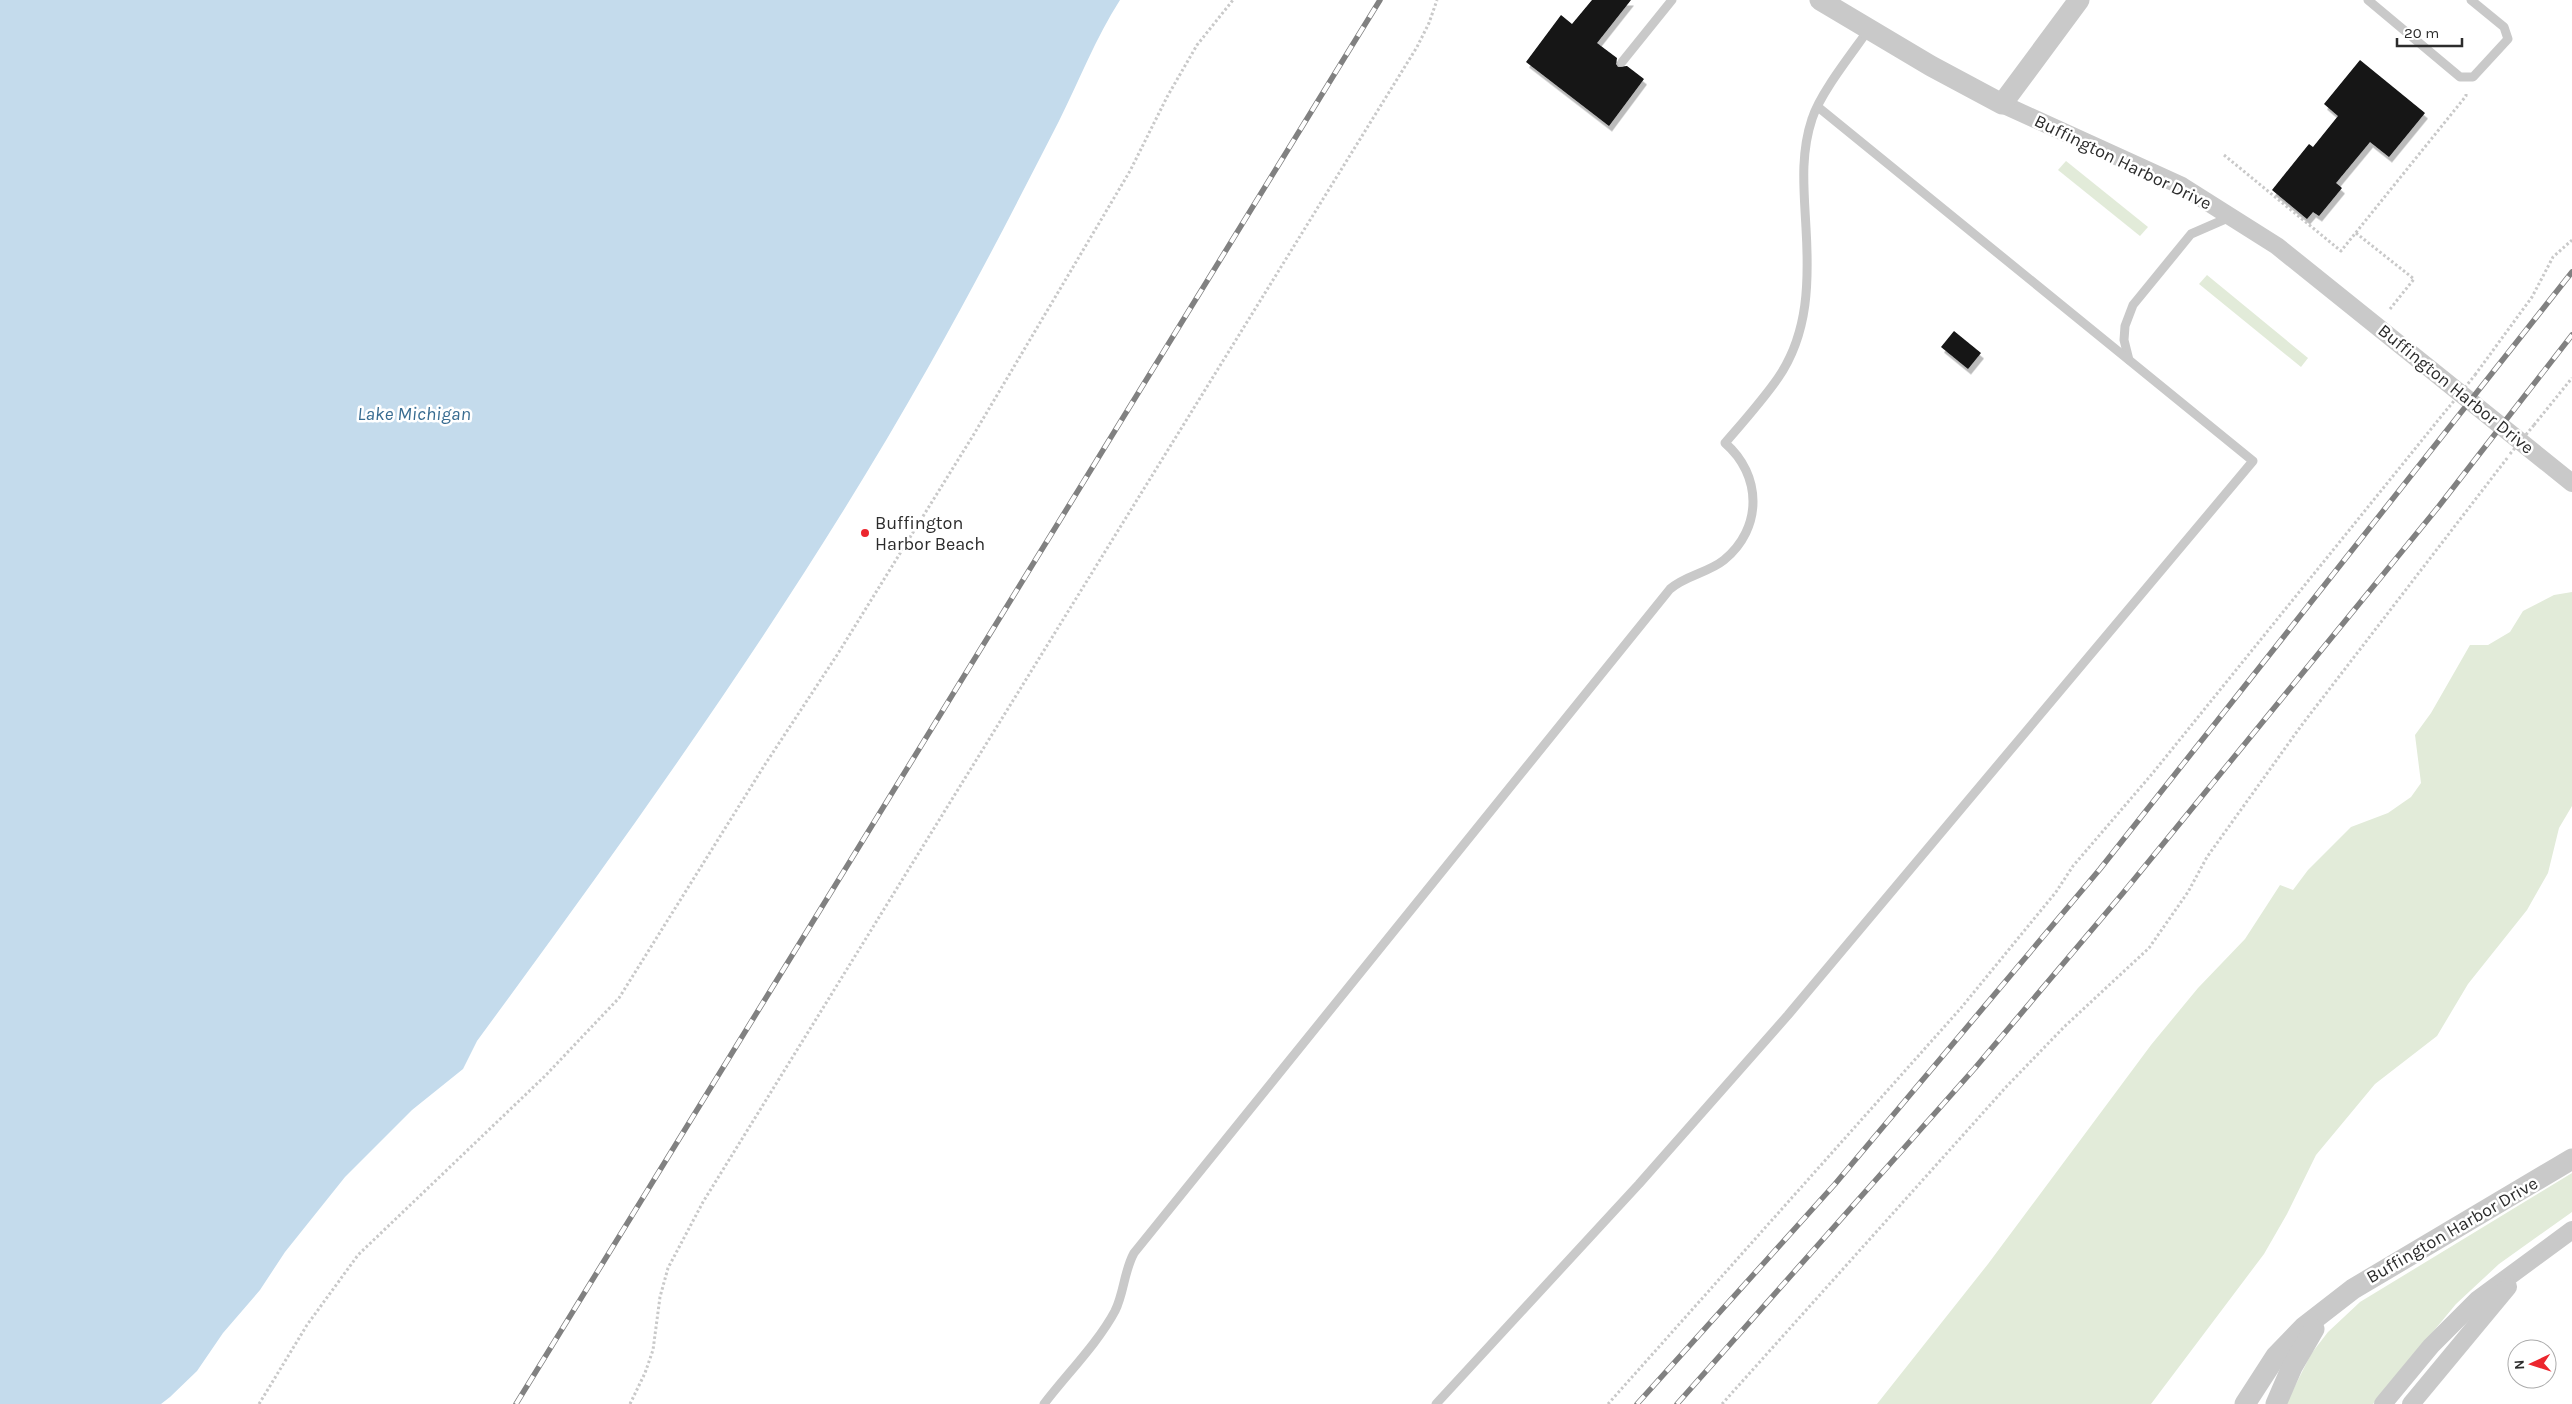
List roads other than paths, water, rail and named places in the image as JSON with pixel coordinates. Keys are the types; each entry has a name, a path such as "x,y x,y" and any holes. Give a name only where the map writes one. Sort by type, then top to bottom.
{"street":[{"name":"Buffington Harbor Drive","path":"1820,0 1931,66 2002,104 2182,186 2232,216 2277,246 2572,482"},
{"path":"2002,104 2079,0"},
{"name":"Buffington Harbor Drive","path":"2245,1404 2276,1356 2304,1328 2334,1303 2374,1275 2572,1159"},
{"path":"2383,1404 2431,1346 2477,1300 2572,1230"},
{"path":"2411,1404 2488,1308 2534,1259"},
{"name":"Buffington Harbor Drive","path":"2276,1404 2292,1367 2306,1342 2334,1303"}],"lane":[{"path":"1622,62 1672,0"},
{"path":"2368,0 2446,66 2460,77 2467,79 2473,77 2508,39 2504,27 2471,0"},
{"path":"1044,1404 1110,1320 1122,1294 1134,1253 1665,595 1678,581 1724,560 1739,545 1750,526 1754,504 1752,482 1745,466 1725,443 1779,376 1801,327 1807,296 1808,265 1802,167 1812,117 1869,29"},
{"path":"1436,1404 1639,1184 1788,1015 2253,461 1818,107"},
{"path":"2129,360 2124,340 2125,326 2133,305 2191,234 2232,216"}],"water":[{"name":"Lake Michigan","path":"0,0 1120,0 1095,44 1059,121 1012,213 929,366 825,540 713,710 596,877 477,1041 463,1069 412,1110 345,1177 285,1252 260,1290 223,1333 197,1371 161,1404 0,1404"}],"railway":[{"path":"516,1404 1380,0"},
{"path":"1637,1404 1835,1184 2100,869 2572,272"},
{"path":"1677,1404 1975,1068 2123,893 2439,506 2572,335"}],"place":[{"name":"Buffington Harbor Beach","path":"865,533"}]}
